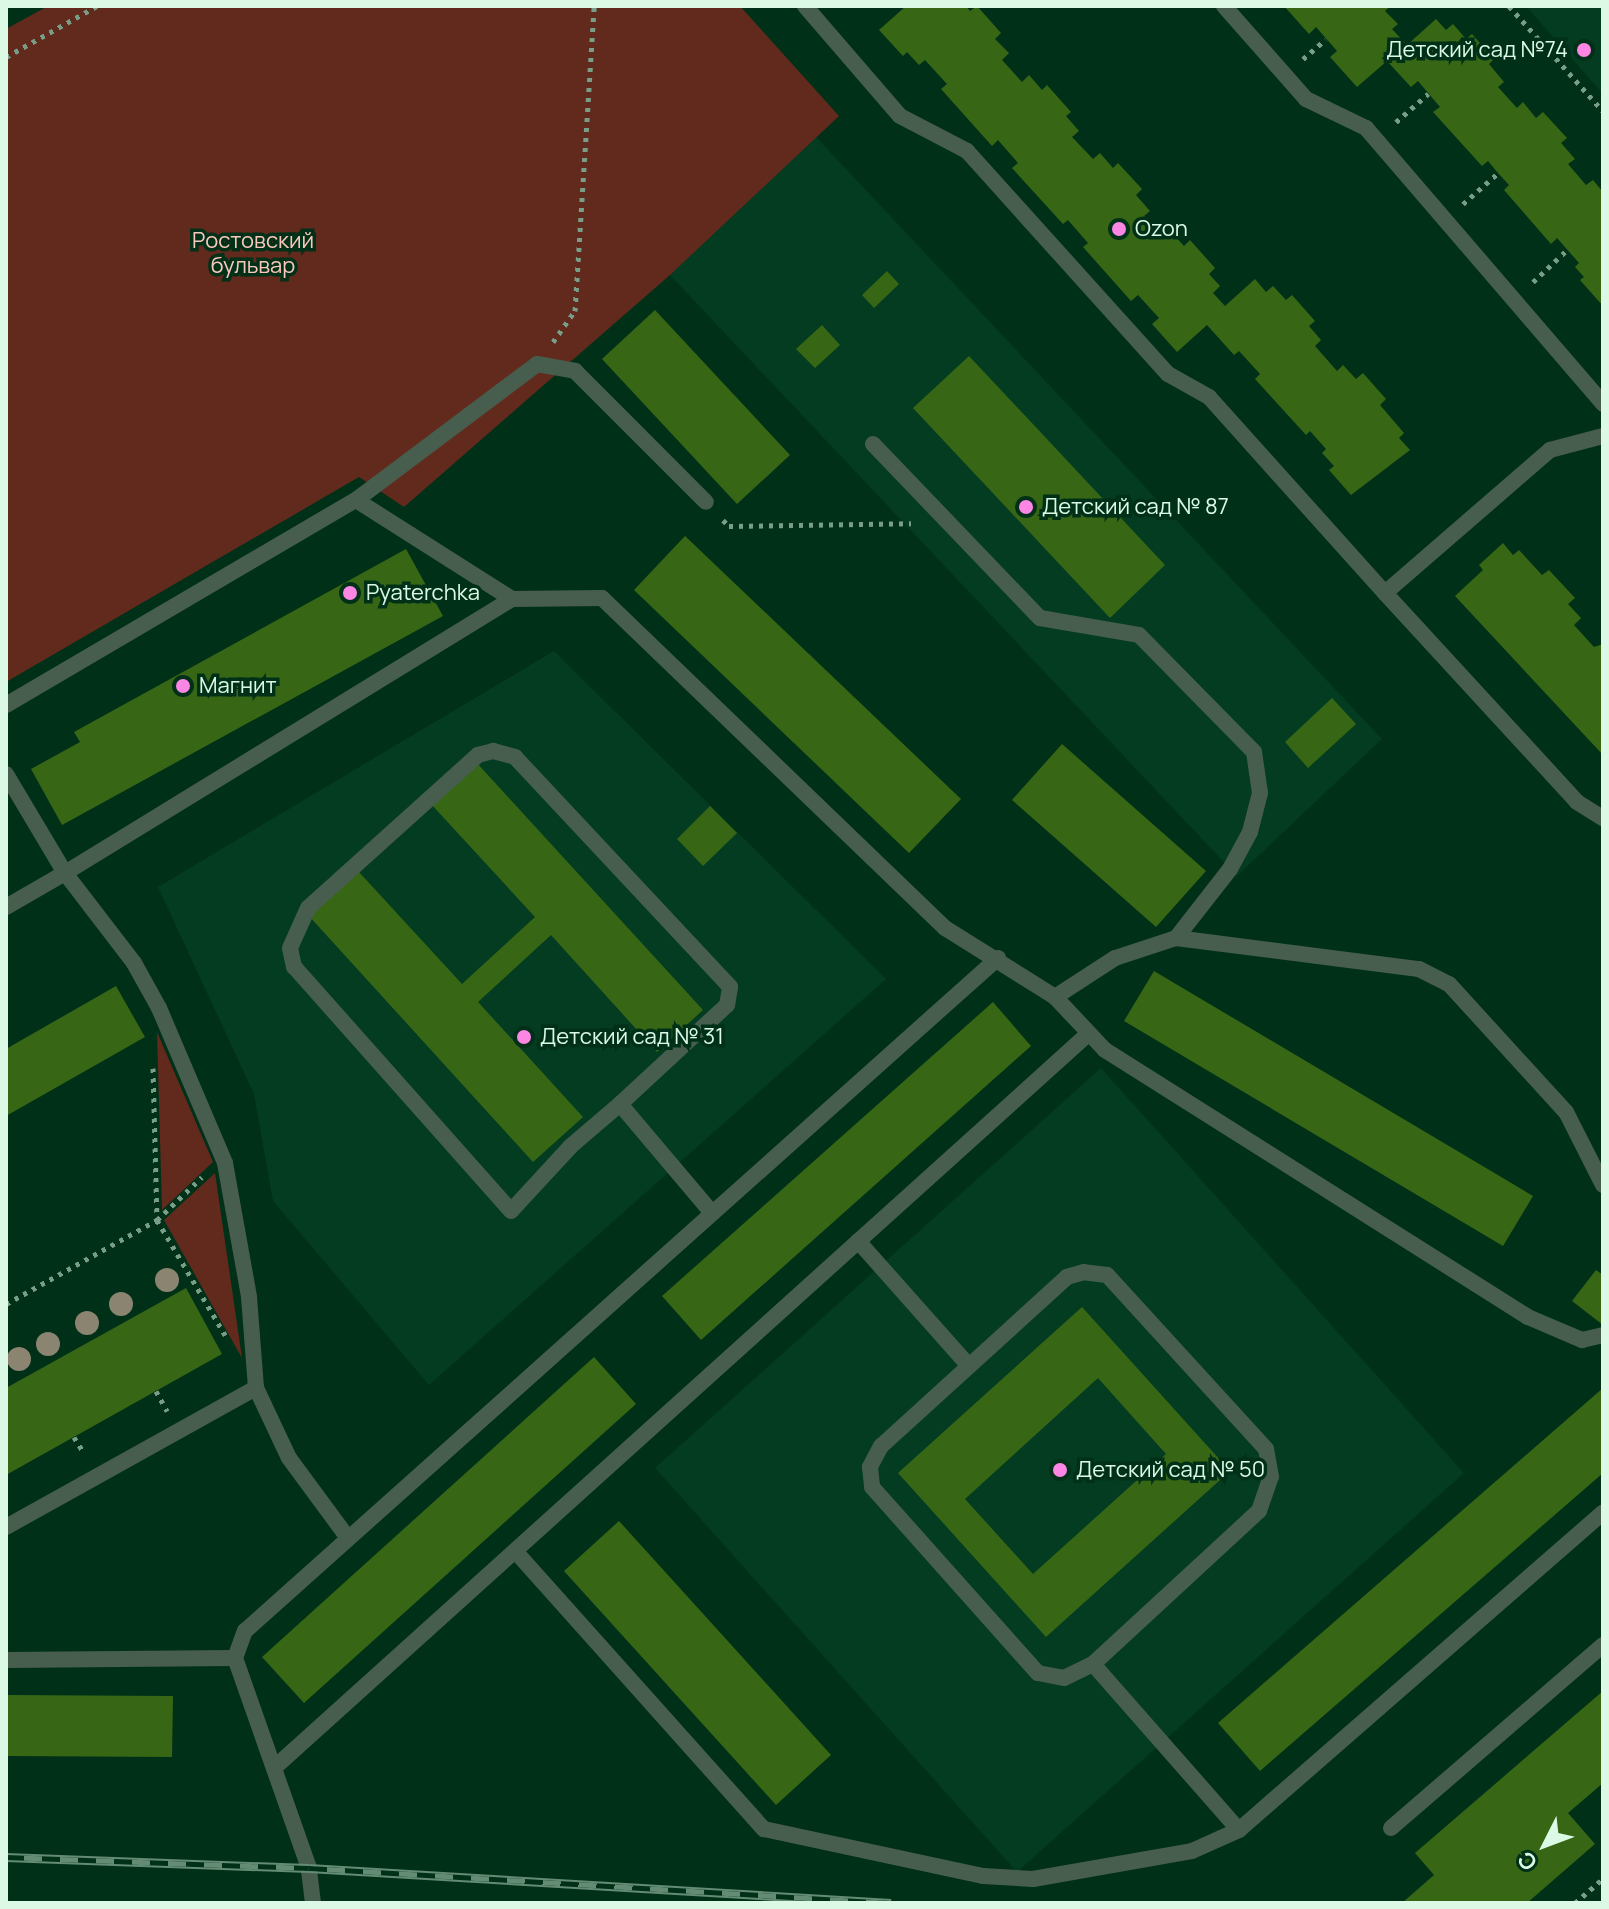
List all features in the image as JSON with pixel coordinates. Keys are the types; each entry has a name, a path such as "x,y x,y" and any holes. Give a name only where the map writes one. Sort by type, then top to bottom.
{"lane":[{"path":"805,6 900,116 967,151 1168,374 1209,397 1577,802 1603,818"},
{"path":"1224,6 1306,99 1366,128 1603,404"},
{"path":"6,705 356,500 537,364 575,371 706,502"},
{"path":"1385,593 1550,450 1603,436"},
{"path":"873,444 1040,618 1139,635 1254,752 1260,793 1250,832 1230,869 1176,938"},
{"path":"356,500 512,599"},
{"path":"6,907 512,599 602,598 945,928 998,958 1055,997 1088,1034 1528,1317 1582,1340 1603,1335"},
{"path":"493,751 515,757 730,987 727,1005 620,1104 571,1146 511,1211 294,967 290,948 308,908 478,755 493,751"},
{"path":"6,774 65,873 134,963 159,1008 225,1163 249,1297 256,1388 289,1458 348,1538"},
{"path":"1055,997 1115,958 1176,938 1419,969 1449,984 1566,1112 1603,1185"},
{"path":"313,1903 309,1868 235,1658 245,1631 998,958"},
{"path":"274,1768 1088,1034"},
{"path":"620,1104 712,1213"},
{"path":"858,1241 969,1366"},
{"path":"1084,1272 1107,1275 1266,1449 1271,1477 1259,1511 1093,1664 1064,1678 1038,1673 872,1487 870,1467 881,1446 1067,1277 1084,1272"},
{"path":"6,1527 256,1388"},
{"path":"516,1552 764,1829 983,1876 1033,1879 1192,1851 1239,1830 1603,1512"},
{"path":"1391,1828 1603,1645"},
{"path":"6,1660 235,1658"},
{"path":"1093,1664 1239,1830"}],"path":[{"path":"6,57 97,6"},
{"path":"537,364 575,311 594,6"},
{"path":"1509,6 1603,111"},
{"path":"1376,140 1428,94"},
{"path":"1445,220 1498,173"},
{"path":"1513,300 1567,250"},
{"path":"706,502 729,526 948,522"},
{"path":"153,1052 157,1220 233,1349"},
{"path":"6,1304 157,1220 207,1173"},
{"path":"1575,1903 1603,1879"}],"shaded area":[{"name":"Детский сад №74","path":"1526,6 1603,6 1603,94"},
{"name":"Детский сад № 87","path":"816,137 1382,739 1237,876 670,275"},
{"name":"Детский сад № 31","path":"554,651 886,979 429,1385 273,1201 254,1094 158,887"},
{"name":"Детский сад № 50","path":"1101,1068 1464,1473 1017,1872 655,1468"}],"green space":[{"name":"Ростовский бульвар","path":"48,6 740,6 839,116 670,275 404,507 359,477 6,682 6,29"},
{"path":"157,1032 213,1162 162,1210"},
{"path":"215,1173 242,1358 164,1220"}],"building":[{"path":"906,6 966,6 970,11 977,6 1001,33 995,39 1009,53 1002,60 1022,82 1029,75 1042,90 1047,85 1071,112 1066,116 1079,131 1072,137 1093,159 1100,153 1113,168 1118,163 1142,189 1136,195 1150,211 1144,216 1164,238 1171,232 1184,246 1190,240 1215,268 1209,274 1220,286 1213,293 1225,306 1255,279 1266,292 1273,286 1286,300 1292,295 1315,321 1309,326 1321,340 1315,346 1337,371 1343,365 1356,379 1363,373 1386,399 1380,405 1404,433 1399,438 1410,450 1351,495 1329,470 1334,466 1322,453 1326,449 1310,431 1306,435 1255,379 1260,374 1239,351 1234,355 1207,325 1177,352 1152,324 1159,318 1138,295 1131,301 1083,247 1088,243 1068,220 1063,224 1012,168 1018,163 998,140 992,146 941,89 947,84 925,60 919,65 907,52 903,56 879,30"},
{"path":"1284,6 1391,6 1385,11 1398,24 1392,29 1407,45 1436,19 1446,30 1453,24 1466,39 1472,34 1494,59 1489,64 1504,82 1498,87 1517,108 1523,102 1536,118 1543,112 1567,138 1561,143 1575,159 1568,164 1586,185 1593,180 1603,192 1603,306 1580,280 1584,277 1575,267 1579,263 1557,238 1551,244 1504,190 1509,185 1488,161 1482,166 1433,112 1440,107 1418,81 1411,87 1387,61 1357,87 1330,57 1337,51 1316,27 1309,34"},
{"path":"887,271 899,284 874,308 862,295"},
{"path":"655,310 790,455 737,504 602,359"},
{"path":"822,325 840,345 815,368 796,349"},
{"path":"969,356 1165,565 1110,618 913,408"},
{"path":"685,536 961,799 909,853 634,590"},
{"path":"1503,543 1513,555 1519,550 1542,575 1549,570 1575,598 1568,604 1581,618 1574,625 1594,647 1603,644 1603,755 1455,596 1483,570 1479,565"},
{"path":"406,549 443,616 62,825 31,769 80,742 74,732"},
{"path":"1332,698 1356,724 1308,768 1285,742"},
{"path":"1062,744 1206,871 1156,927 1012,800"},
{"path":"476,762 703,1010 657,1052 551,935 478,1002 583,1117 533,1162 309,916 358,871 462,984 535,917 431,804"},
{"path":"710,806 737,833 703,866 677,839"},
{"path":"1154,971 1533,1196 1503,1246 1124,1021"},
{"path":"116,986 145,1037 6,1116 6,1049"},
{"path":"993,1002 1031,1046 701,1340 662,1296"},
{"path":"1596,1270 1603,1275 1603,1325 1572,1301"},
{"path":"186,1288 222,1354 6,1475 6,1388"},
{"path":"1082,1307 1230,1471 1046,1637 898,1473","holes":["1098,1378 1166,1454 1033,1574 965,1499"]},
{"path":"594,1357 636,1404 304,1703 262,1657"},
{"path":"1603,1388 1603,1473 1260,1771 1218,1723"},
{"path":"619,1521 831,1755 776,1805 564,1571"},
{"path":"1603,1691 1603,1783 1568,1813 1595,1844 1527,1903 1402,1903 1434,1875 1415,1853"},
{"path":"6,1695 173,1696 172,1757 6,1756"}],"railway":[{"path":"6,1857 309,1868 891,1903"}],"place":[{"name":"Детский сад №74","path":"1584,50"},
{"name":"Ozon","path":"1119,229"},
{"name":"Детский сад № 87","path":"1026,507"},
{"name":"Pyaterchka","path":"350,593"},
{"name":"Магнит","path":"183,686"},
{"name":"Детский сад № 31","path":"524,1037"},
{"name":"Детский сад № 50","path":"1060,1470"}]}
